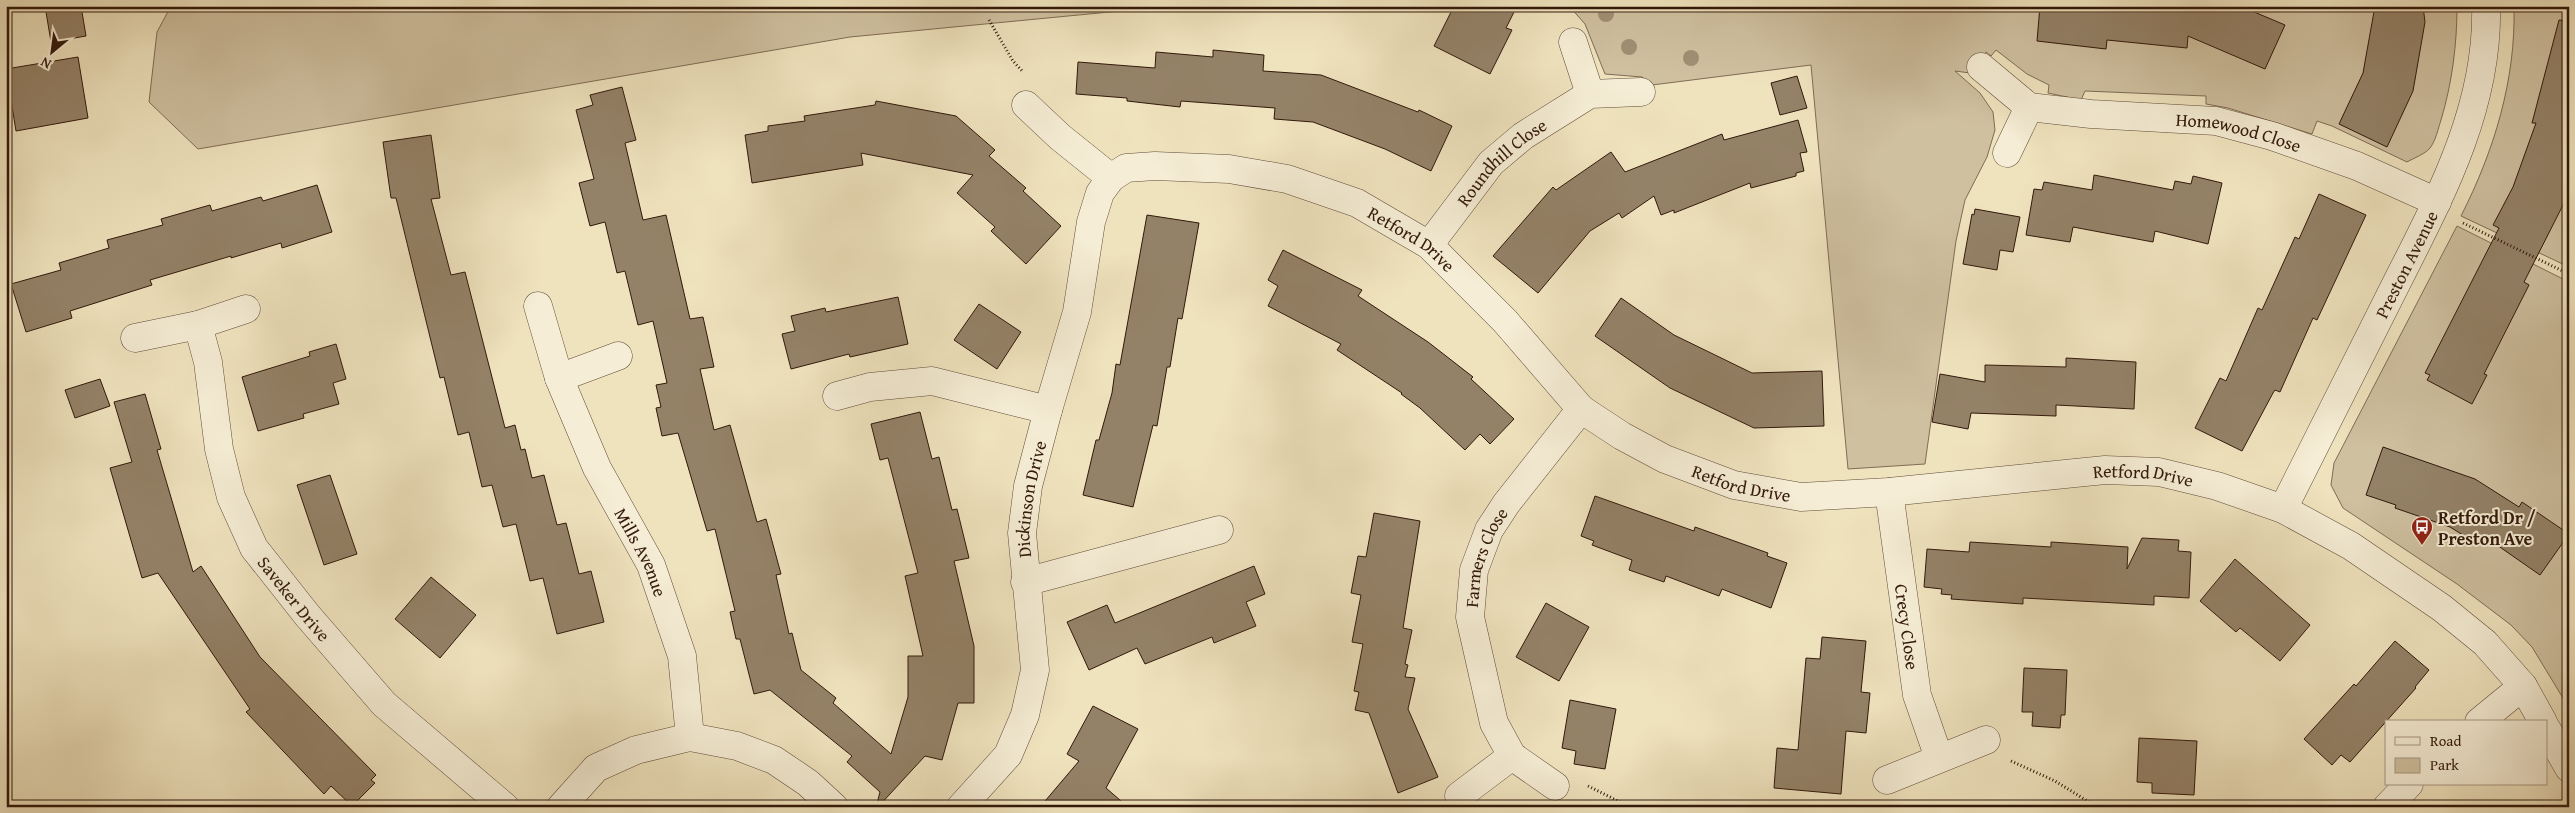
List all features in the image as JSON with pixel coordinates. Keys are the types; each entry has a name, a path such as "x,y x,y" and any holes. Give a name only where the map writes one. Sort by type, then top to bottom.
{"street":[{"name":"Preston Avenue","path":"2283,509 2437,202 2464,139 2482,74 2487,26 2486,6"},
{"path":"1573,42 1590,94"},
{"path":"1981,67 2029,107 2007,153"},
{"name":"Roundhill Close","path":"1429,245 1491,163 1523,136 1590,94 1641,92"},
{"path":"1026,105 1111,178"},
{"name":"Homewood Close","path":"2029,107 2091,114 2216,121 2272,136 2357,166 2437,202"},
{"name":"Retford Drive","path":"1111,178 1126,168 1155,166 1229,169 1286,180 1358,203 1429,245 1505,321 1581,409 1622,436 1665,459 1700,474 1734,485 1801,498 1889,492 2105,470 2159,472 2217,486 2283,509 2351,546 2442,608 2485,643 2523,686 2542,720"},
{"name":"Dickinson Drive","path":"961,807 1008,755 1025,715 1035,670 1025,582 1022,532 1028,486 1077,312 1091,222 1100,193 1111,178"},
{"name":"Mills Avenue","path":"538,306 559,378 597,468 651,565 682,656 690,737"},
{"path":"135,338 198,325 246,310"},
{"name":"Saveker Drive","path":"198,325 208,362 219,449 231,497 254,548 307,614 384,704 505,807"},
{"path":"559,378 618,356"},
{"path":"837,396 870,387 932,381 1048,410"},
{"name":"Farmers Close","path":"1555,786 1512,756 1494,723 1470,617 1474,570 1489,530 1506,504 1581,409"},
{"name":"Crecy Close","path":"1889,492 1917,695 1939,758"},
{"path":"1025,582 1219,530"},
{"path":"2481,720 2523,686"},
{"path":"2548,731 2569,768"},
{"path":"561,807 596,768 636,750 690,737 737,746 774,760 808,783 834,807"},
{"path":"1887,780 1986,740"},
{"path":"1458,796 1512,756"},
{"path":"2387,807 2407,786"}],"path":[{"path":"989,20 1013,61 1038,90 1026,105"},
{"path":"2437,202 2459,221 2569,274"},
{"path":"1986,740 1991,738 1999,755 2055,781 2096,807"},
{"path":"1555,786 1577,780 1622,804 1648,807"}],"green space":[{"path":"171,6 1172,6 850,37 198,149 149,102 157,32"},
{"path":"1569,6 2457,6 2455,49 2451,78 2437,134 2428,150 2407,162 2332,126 2317,121 2312,134 2228,108 2206,104 2206,96 2085,91 2081,100 2048,93 2049,85 2027,74 1996,50 1991,56 1986,52 1970,73 1955,71 1980,93 1993,112 1995,130 1987,157 1965,200 1956,241 1925,464 1848,469 1811,65 1652,85 1642,77 1605,74 1585,24"},
{"path":"2514,6 2569,6 2569,267 2461,216 2493,141 2501,114 2511,61 2514,34"},
{"path":"2457,226 2569,282 2569,708 2532,647 2511,625 2457,584 2343,508 2331,485 2334,463"}],"building":[{"path":"45,6 81,6 86,36 51,42"},
{"path":"1454,6 1517,6 1506,28 1512,30 1490,74 1434,46"},
{"path":"2040,6 2240,6 2285,25 2265,69 2188,36 2187,48 2107,40 2106,49 2037,41"},
{"path":"2375,6 2423,6 2425,22 2413,91 2387,147 2339,124 2363,73"},
{"path":"2559,20 2569,21 2569,188 2562,207 2524,282 2529,285 2484,374 2487,375 2472,404 2427,380 2430,375 2425,373 2499,228 2493,225 2513,187 2536,123 2532,123"},
{"path":"1213,50 1264,55 1263,71 1321,75 1418,112 1419,110 1452,126 1431,171 1385,149 1313,122 1274,119 1275,108 1181,101 1180,107 1127,101 1127,98 1076,94 1078,62 1155,68 1156,52 1213,57"},
{"path":"78,57 88,118 16,131 6,69"},
{"path":"1797,76 1807,108 1780,115 1771,83"},
{"path":"622,87 636,140 625,143 643,220 666,215 690,319 703,317 714,367 700,369 714,430 730,425 757,522 766,519 781,574 776,575 789,634 792,633 801,670 836,698 833,703 891,754 908,697 908,656 923,656 905,576 918,573 888,458 880,460 871,424 920,412 932,459 939,457 952,510 957,509 969,558 954,561 974,646 974,703 958,703 942,760 925,756 878,807 876,807 880,792 847,762 852,756 770,690 754,694 740,639 736,639 730,612 735,611 715,529 707,531 678,433 662,436 656,408 661,407 656,385 667,383 653,321 638,325 625,271 617,273 605,222 590,226 579,183 594,179 576,110 593,105 590,95"},
{"path":"876,101 956,116 995,150 989,156 1026,188 1023,191 1061,226 1026,264 991,231 995,227 957,193 973,175 861,153 863,165 752,183 745,135 768,131 768,126 805,121 804,116 875,105"},
{"path":"1798,120 1807,152 1800,153 1804,171 1796,173 1796,176 1751,188 1750,183 1674,213 1674,210 1661,215 1654,196 1622,218 1619,213 1590,231 1538,293 1493,256 1553,187 1556,190 1611,152 1625,172 1722,134 1724,140"},
{"path":"431,135 440,198 431,199 451,275 465,272 505,428 515,425 521,450 525,449 532,478 544,475 557,525 566,523 579,574 591,571 604,622 557,634 543,578 530,581 516,524 503,527 492,485 482,487 469,432 458,435 444,377 440,378 396,198 391,198 383,142"},
{"path":"2094,175 2173,190 2175,181 2191,184 2193,176 2222,183 2208,244 2155,231 2153,242 2073,227 2070,242 2026,235 2034,189 2042,190 2044,182 2092,190"},
{"path":"317,185 332,232 282,248 281,243 150,280 152,285 70,311 72,318 26,332 11,284 61,270 59,263 109,248 107,240 163,225 161,219 210,205 212,211 261,197 263,201"},
{"path":"2319,194 2366,215 2317,320 2313,318 2280,392 2275,390 2273,393 2242,451 2195,428 2220,378 2226,381 2258,308 2262,310 2295,237 2299,239"},
{"path":"1975,209 2020,217 2013,252 2000,250 1997,270 1963,264 1972,214 1974,215"},
{"path":"1147,215 1199,223 1182,319 1178,318 1157,426 1153,425 1133,507 1083,495 1096,440 1099,440 1112,393 1116,364 1120,365"},
{"path":"1283,250 1362,290 1358,296 1428,342 1473,377 1471,379 1514,419 1490,444 1480,434 1465,450 1402,393 1337,350 1341,344 1268,306 1278,286 1268,280"},
{"path":"898,297 908,344 850,357 849,354 791,369 782,334 795,331 791,316 825,308 826,312"},
{"path":"1621,298 1674,335 1752,373 1822,371 1824,426 1754,428 1670,388 1595,336"},
{"path":"979,304 1021,332 997,369 954,340"},
{"path":"336,344 346,379 333,383 339,404 303,414 304,418 258,431 242,377 310,356 309,352"},
{"path":"2066,358 2136,362 2134,409 2056,405 2056,416 1971,413 1968,429 1932,422 1940,374 1985,382 1985,365 2066,367"},
{"path":"100,379 110,406 75,418 65,390"},
{"path":"145,394 161,449 157,450 193,572 201,566 260,657 376,775 371,780 375,783 352,806 331,786 324,794 246,712 250,709 158,573 142,578 110,468 132,462 114,402"},
{"path":"2383,447 2475,479 2519,507 2522,502 2569,534 2540,575 2484,536 2479,545 2450,527 2395,508 2396,505 2366,495"},
{"path":"330,475 357,554 324,565 297,485"},
{"path":"1595,496 1694,531 1695,527 1768,553 1767,556 1787,563 1771,608 1722,589 1719,596 1666,576 1664,582 1629,570 1632,560 1592,545 1594,541 1581,536"},
{"path":"1374,513 1420,521 1403,628 1412,630 1405,664 1408,665 1405,677 1415,678 1408,709 1438,777 1398,793 1369,713 1355,710 1359,692 1354,691 1363,644 1352,642 1361,595 1351,593 1358,556 1366,557"},
{"path":"2142,538 2179,540 2178,551 2191,552 2189,598 2154,596 2154,605 2023,598 2023,604 1951,599 1952,595 1941,594 1942,589 1924,587 1927,549 1969,552 1970,542 2051,547 2051,542 2128,547 2127,569"},
{"path":"2235,559 2310,625 2280,661 2240,628 2236,632 2200,601"},
{"path":"1254,566 1265,594 1246,602 1256,626 1214,643 1212,637 1145,664 1137,648 1089,670 1067,622 1107,605 1115,623"},
{"path":"431,577 476,615 440,658 395,619"},
{"path":"1546,603 1589,627 1559,681 1516,657"},
{"path":"1822,637 1866,641 1861,692 1870,693 1866,733 1846,731 1841,794 1774,788 1777,748 1798,750 1806,658 1820,659"},
{"path":"2395,641 2429,670 2416,688 2387,720 2385,720 2385,723 2350,762 2341,755 2332,765 2304,739 2354,684 2356,686"},
{"path":"2024,668 2067,670 2065,715 2061,715 2060,728 2032,726 2033,712 2022,712"},
{"path":"1570,700 1616,709 1605,769 1574,764 1576,751 1562,748"},
{"path":"1093,706 1138,729 1106,788 1128,807 1040,807 1079,761 1067,754"},
{"path":"2139,738 2197,741 2194,795 2152,793 2152,783 2137,782"}],"place":[{"name":"Retford Dr / Preston Ave","path":"2422,546"}]}
